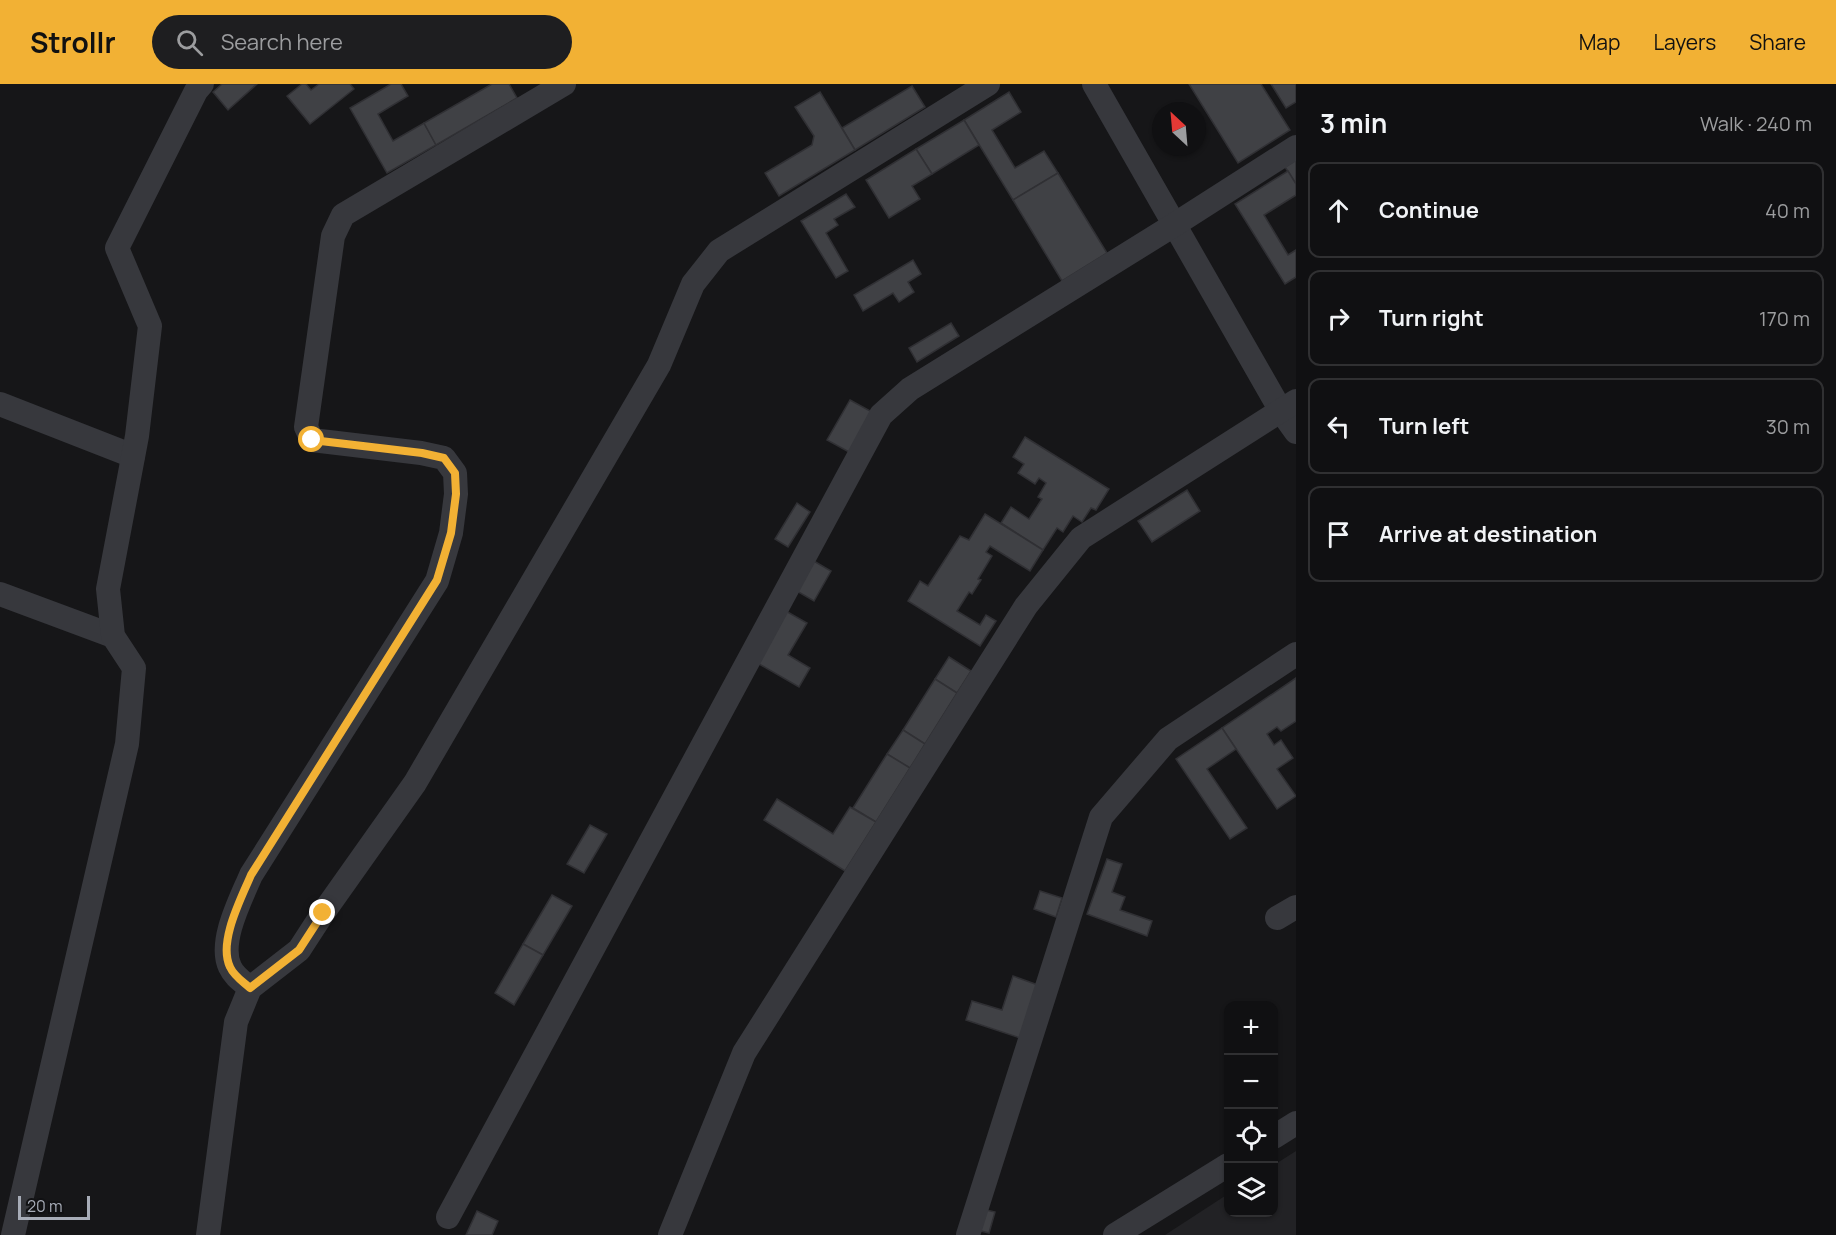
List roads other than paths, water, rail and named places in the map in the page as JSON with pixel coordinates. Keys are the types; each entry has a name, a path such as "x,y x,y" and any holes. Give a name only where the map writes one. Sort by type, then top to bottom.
{"street":[{"path":"13,1235 127,744 135,668 113,636 108,589 133,456 150,326 117,248 196,91 202,84"},
{"path":"250,988 236,976 229,966 227,954 232,922 251,875 437,580 451,533 456,494 455,473 444,458 422,453 312,440 306,427 333,236 343,215 564,84"},
{"path":"208,1235 236,1022 250,988 299,950 415,783 658,365 693,284 719,251 988,84"},
{"path":"1094,84 1174,225 1288,406 1296,432"},
{"path":"448,1216 881,416 910,389 1296,147"},
{"path":"0,404 133,456"},
{"path":"670,1235 744,1053 1026,606 1081,538 1288,406"},
{"path":"0,594 113,636"},
{"path":"968,1235 1101,817 1168,739 1296,654"},
{"path":"1278,1134 1296,1123"},
{"path":"1115,1235 1224,1167"}]}
